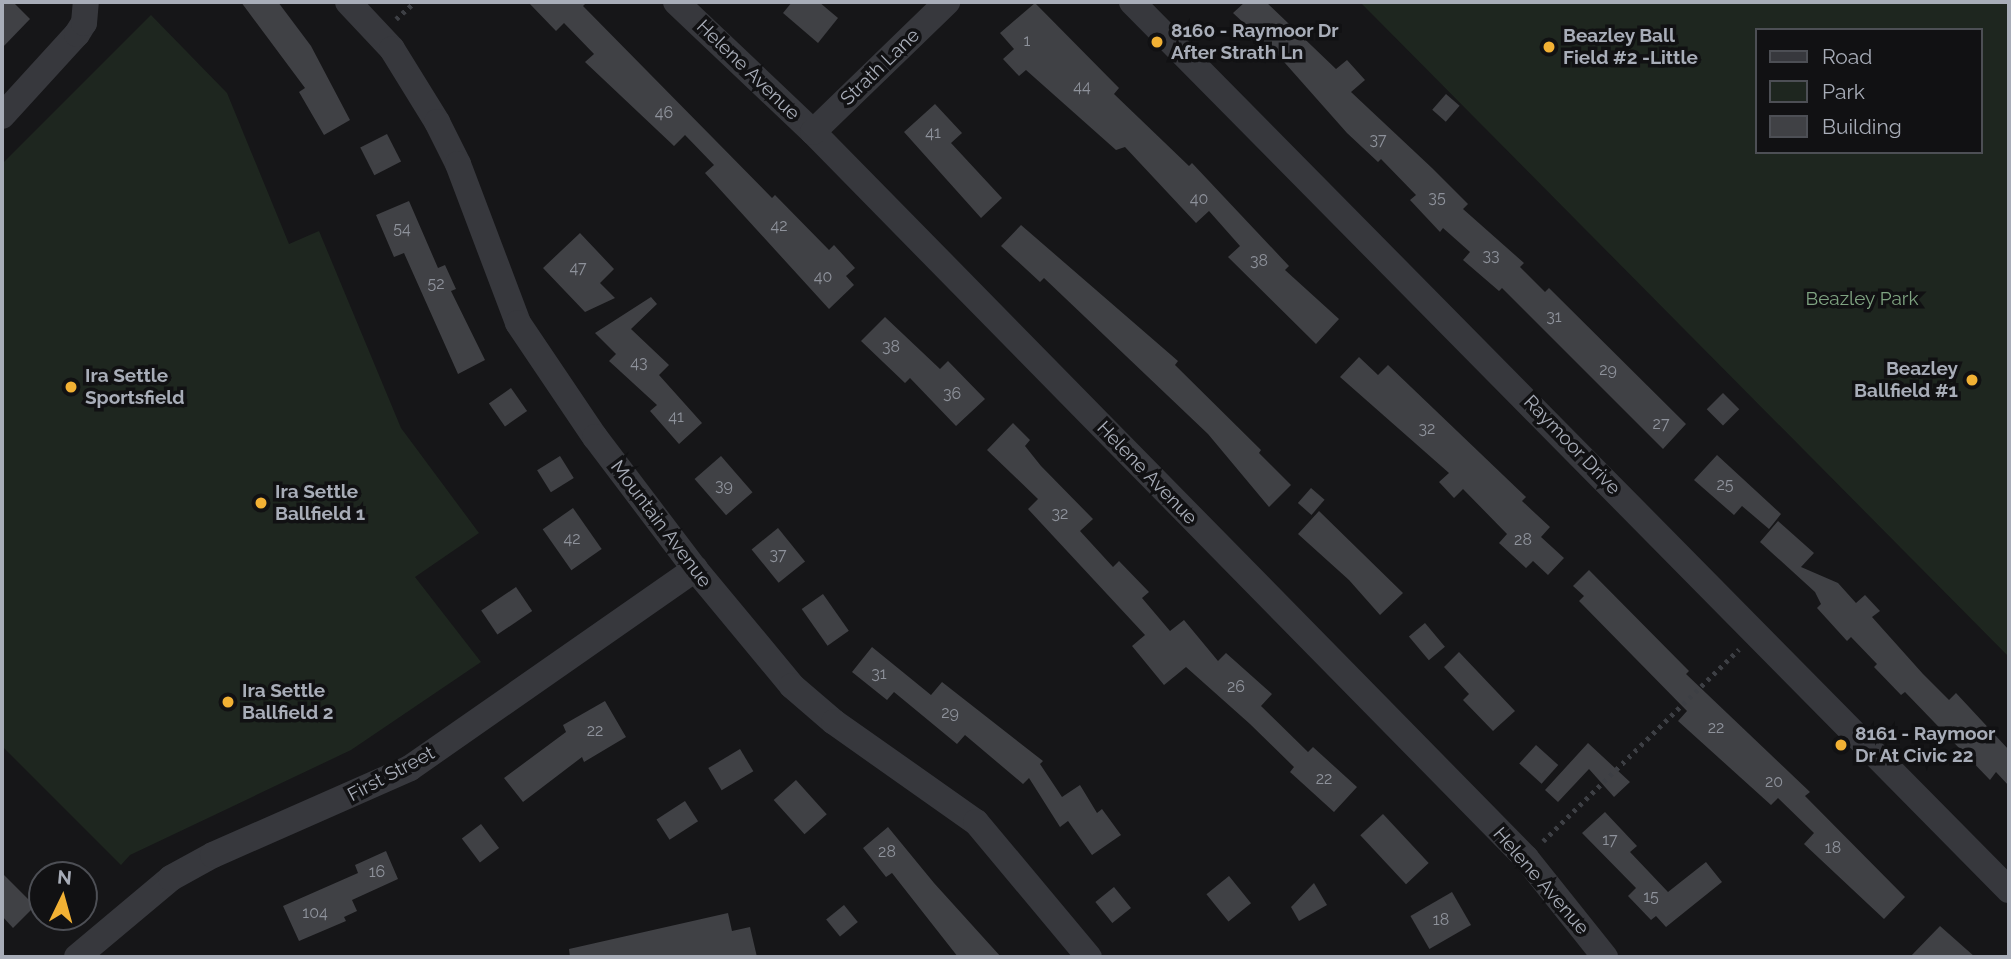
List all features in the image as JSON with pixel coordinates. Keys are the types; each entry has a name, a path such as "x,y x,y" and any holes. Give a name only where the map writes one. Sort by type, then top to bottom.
{"street":[{"name":"Mountain Avenue","path":"348,2 392,49 437,122 458,164 519,323 595,437 695,569 792,686 834,722 976,822 1089,957"},
{"name":"Helene Avenue","path":"676,2 813,132 1525,858 1605,957"},
{"name":"Strath Lane","path":"813,132 947,2"},
{"name":"Raymoor Drive","path":"1132,2 2009,890"},
{"path":"2,116 77,34 86,5"},
{"name":"First Street","path":"77,957 135,904 171,878 213,855 410,768 695,569"}],"path":[{"path":"1525,858 1755,633"}],"green space":[{"name":"Beazley Park","path":"1360,2 2009,2 2009,657"},
{"path":"151,15 227,93 289,244 319,231 401,428 479,533 415,577 481,662 351,750 130,855 121,865 2,746 2,164"}],"building":[{"path":"2,2 13,2 30,19 2,48"},
{"path":"241,2 278,2 311,46 350,120 324,135 299,92 305,88"},
{"path":"528,2 587,2 583,6 772,198 775,195 829,250 834,245 855,268 846,276 854,285 829,309 705,173 714,165 685,135 674,146 585,62 594,54 564,23 556,31"},
{"path":"792,2 819,2 838,18 818,43 783,13"},
{"path":"1245,2 1266,2 1336,69 1347,60 1365,80 1351,92 1468,204 1463,209 1524,263 1520,267 1545,292 1549,288 1686,424 1663,449 1502,288 1499,291 1463,260 1470,252 1443,228 1440,232 1410,200 1416,195 1381,159 1378,162 1347,133 1277,54 1233,13"},
{"path":"1035,3 1119,88 1114,94 1189,166 1192,163 1289,266 1285,270 1339,319 1316,344 1228,257 1240,246 1209,211 1196,223 1125,147 1116,150 1026,70 1019,76 1003,59 1014,49 1000,33"},
{"path":"1446,94 1460,106 1446,122 1432,110"},
{"path":"935,104 962,133 951,143 1002,198 981,218 904,132"},
{"path":"387,134 401,162 374,175 360,148"},
{"path":"409,201 438,268 445,265 456,289 451,291 485,360 458,374 404,253 394,257 376,215"},
{"path":"1021,225 1178,361 1175,365 1261,450 1259,453 1291,485 1269,507 1208,434 1044,278 1040,282 1001,246"},
{"path":"580,233 614,269 600,283 615,298 585,312 543,268"},
{"path":"651,297 657,304 631,329 669,365 659,375 702,423 679,444 650,411 657,405 609,361 616,354 595,333"},
{"path":"885,317 940,369 948,361 985,399 956,426 910,378 905,383 861,341"},
{"path":"1359,357 1378,375 1388,365 1526,497 1522,501 1550,527 1541,537 1564,558 1548,575 1533,561 1526,568 1499,543 1507,534 1463,489 1454,498 1439,482 1449,473 1340,377"},
{"path":"511,388 527,411 505,426 489,403"},
{"path":"1723,393 1739,409 1723,426 1707,409"},
{"path":"1013,423 1030,440 1025,446 1041,466 1093,519 1080,531 1113,567 1119,561 1149,592 1142,598 1170,631 1184,620 1218,661 1226,653 1272,694 1261,706 1308,752 1313,747 1357,787 1334,812 1290,772 1294,767 1186,667 1164,685 1132,646 1145,635 1028,509 1038,499 987,450"},
{"path":"1717,455 1781,514 1769,529 1742,506 1734,515 1694,480"},
{"path":"560,456 574,478 551,492 537,470"},
{"path":"721,456 752,492 726,515 695,479"},
{"path":"1311,488 1325,500 1311,515 1298,503"},
{"path":"573,508 602,549 571,570 543,529"},
{"path":"1319,511 1403,593 1380,615 1349,580 1298,534"},
{"path":"1778,521 1814,553 1801,567 1838,583 1856,603 1865,595 1880,611 1872,617 1923,674 1949,700 1956,693 2009,750 2009,786 1996,772 1990,780 1905,692 1901,695 1874,667 1877,664 1851,637 1847,641 1817,608 1821,604 1815,592 1760,542"},
{"path":"778,528 805,561 779,583 752,549"},
{"path":"1589,570 1689,671 1686,674 1810,792 1805,796 1905,897 1884,919 1804,844 1814,833 1778,798 1771,805 1678,721 1687,711 1579,601 1584,596 1573,586"},
{"path":"516,587 532,611 497,635 481,610"},
{"path":"823,594 849,631 828,646 802,609"},
{"path":"1425,623 1445,647 1429,660 1409,636"},
{"path":"872,647 931,695 942,682 1043,761 1040,764 1062,797 1080,785 1097,813 1102,809 1121,835 1092,855 1068,821 1060,827 1029,778 1023,784 965,735 957,744 894,692 887,700 852,672"},
{"path":"1459,652 1515,711 1493,731 1463,700 1469,694 1444,667"},
{"path":"605,701 626,737 584,762 582,757 523,802 504,778 566,732 563,725"},
{"path":"1588,743 1630,782 1614,797 1589,769 1558,802 1545,790"},
{"path":"1536,745 1558,765 1542,784 1519,764"},
{"path":"740,749 753,771 722,790 708,768"},
{"path":"796,780 827,814 804,834 774,800"},
{"path":"685,801 698,821 670,840 656,820"},
{"path":"1605,812 1637,846 1630,852 1668,892 1706,862 1722,882 1666,927 1656,916 1651,920 1628,896 1636,888 1582,833"},
{"path":"1383,814 1429,863 1406,884 1360,835"},
{"path":"481,824 499,848 480,862 462,838"},
{"path":"888,827 1001,957 958,957 892,873 886,877 863,848"},
{"path":"386,851 398,879 352,900 357,911 344,917 346,921 299,941 283,906 358,873 355,865"},
{"path":"2,873 28,899 28,913 13,928 2,916"},
{"path":"1229,876 1251,903 1228,921 1206,894"},
{"path":"1314,883 1327,905 1299,921 1291,907"},
{"path":"1114,887 1131,908 1112,923 1095,902"},
{"path":"1452,892 1471,925 1429,949 1410,916"},
{"path":"844,905 858,922 840,937 826,919"},
{"path":"728,913 732,931 750,927 757,957 570,957 569,949"},
{"path":"1940,926 1975,957 1910,957"}],"place":[{"name":"8160 - Raymoor Dr After Strath Ln","path":"1157,42"},
{"name":"Beazley Ball Field #2 -Little","path":"1549,47"},
{"name":"Beazley Ballfield #1","path":"1972,380"},
{"name":"Ira Settle Sportsfield","path":"71,387"},
{"name":"Ira Settle Ballfield 1","path":"261,503"},
{"name":"Ira Settle Ballfield 2","path":"228,702"},
{"name":"8161 - Raymoor Dr At Civic 22","path":"1841,745"}]}
